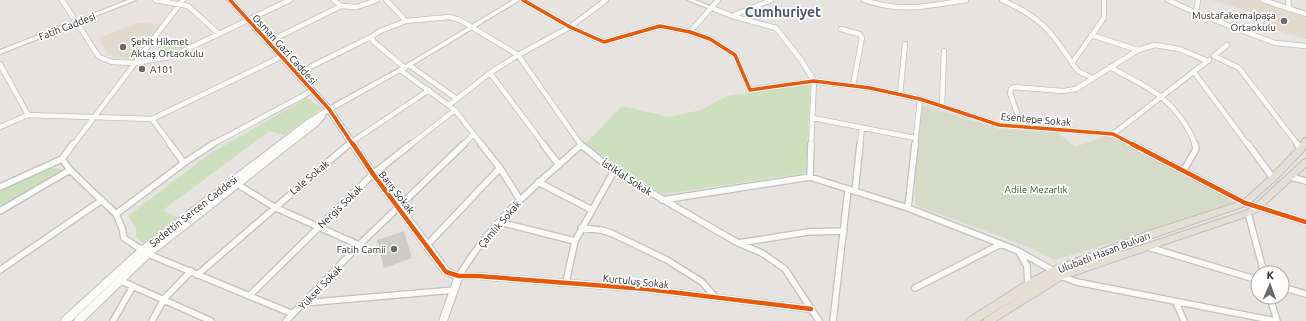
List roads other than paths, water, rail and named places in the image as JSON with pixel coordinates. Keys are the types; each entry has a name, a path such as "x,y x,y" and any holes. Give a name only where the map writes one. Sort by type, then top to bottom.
{"main road":[{"path":"1245,203 1273,178 1301,149 1306,141"},
{"path":"1254,210 1306,162"},
{"name":"Ulubatlı Hasan Bulvarı","path":"971,321 1028,285 1152,234 1245,203"},
{"name":"Ulubatlı Hasan Bulvarı","path":"988,321 1057,274 1148,247 1254,210"}],"street":[{"path":"62,0 99,56 112,62 135,63 170,57 290,0"},
{"name":"Fatih Caddesi","path":"0,52 133,0"},
{"path":"155,0 169,3 182,2 194,10 219,34"},
{"name":"Osman Gazi Caddesi","path":"230,0 329,109"},
{"path":"334,0 341,6"},
{"path":"268,42 341,6 357,7 377,0"},
{"path":"386,0 406,21"},
{"name":"Sadettin Sercen Caddesi","path":"65,321 145,252 309,122 329,109 405,68 517,0"},
{"path":"523,0 570,26 604,42 660,26 690,32 718,0"},
{"path":"449,106 490,73 518,55 570,26 606,0"},
{"path":"690,0 732,16 776,28 801,60 814,81 810,177"},
{"path":"732,16 771,0"},
{"path":"864,0 888,8 906,10 966,0"},
{"path":"1002,0 1034,16 1047,27 1078,71 1092,78"},
{"path":"1072,63 1104,18 1104,0"},
{"path":"1168,0 1196,13 1275,43 1306,46"},
{"path":"1196,13 1198,0"},
{"path":"1264,0 1306,14"},
{"path":"1288,0 1288,8"},
{"path":"0,187 62,158 182,2"},
{"path":"296,74 371,38 380,31 406,21 448,17 460,20 473,27 518,55"},
{"path":"841,29 859,34 862,38 853,86"},
{"name":"Esentepe Sokak","path":"690,32 710,39 735,55 750,90 814,81 853,86 920,99 999,124 1113,134 1245,203"},
{"path":"1091,35 1138,50"},
{"path":"371,38 429,90 455,110 500,168 520,200"},
{"path":"900,95 905,44"},
{"path":"1022,127 1010,93 1010,89 1014,87 1071,91 1138,50 1155,45 1165,45 1208,61"},
{"path":"1113,134 1227,45"},
{"path":"942,106 944,51"},
{"name":"İstiklal Sokak","path":"518,55 581,145 614,171 662,200 738,243 762,253 785,268 819,321"},
{"path":"1214,56 1239,68 1301,149"},
{"path":"0,127 28,115 152,119 281,57"},
{"path":"0,64 28,115"},
{"path":"1110,67 1161,97 1168,103 1193,136 1196,149 1184,170"},
{"path":"405,68 457,100"},
{"path":"1194,72 1273,178"},
{"path":"490,73 559,166"},
{"name":"Lale Sokak","path":"197,275 351,142 429,90"},
{"path":"116,214 184,163 218,140 312,91"},
{"path":"908,208 920,99"},
{"name":"Sadettin Sercen Caddesi","path":"78,321 145,252 316,123 329,109"},
{"name":"Barış Sokak","path":"329,109 373,174 446,272 459,276"},
{"name":"Nergis Sokak","path":"250,295 373,174 455,110"},
{"path":"813,118 915,138"},
{"path":"152,119 184,163"},
{"path":"855,192 862,128"},
{"name":"Yüksel Sokak","path":"286,321 359,245 473,135"},
{"name":"Çamlık Sokak","path":"443,321 459,276 468,260 499,222 520,200 538,182 559,166 581,145"},
{"path":"62,158 70,170 116,214 122,228 124,238 145,252 293,314"},
{"path":"427,245 500,168"},
{"path":"0,211 70,170"},
{"path":"566,282 576,241 581,228 614,171"},
{"path":"662,200 810,177 908,208 1001,244 1018,251 1057,274 1077,282 1276,321 1272,305"},
{"path":"1291,177 1306,181"},
{"path":"538,182 592,210"},
{"path":"237,184 274,207 359,245"},
{"path":"833,321 848,190"},
{"path":"0,270 102,200"},
{"path":"1245,203 1254,210 1306,222"},
{"path":"1254,210 1263,265"},
{"path":"499,222 576,241"},
{"path":"581,228 611,233 667,260 702,282 716,298"},
{"path":"738,243 808,232 844,231"},
{"path":"916,288 1001,244"},
{"path":"1148,247 1250,278"},
{"path":"1018,251 1027,266 1028,285"},
{"path":"152,321 164,300 191,272"},
{"name":"Kurtuluş Sokak","path":"459,276 566,282 646,289 811,309"},
{"path":"119,280 211,321"},
{"path":"114,321 133,286"},
{"path":"1290,289 1306,294"},
{"path":"304,303 454,290"},
{"path":"1176,302 1184,321"}],"place":[{"name":"Mustafakemalpaşa Ortaokulu","path":"1284,21"},
{"name":"Şehit Hikmet Aktaş Ortaokulu","path":"123,47"},
{"name":"A101","path":"142,69"},
{"name":"Fatih Camii","path":"394,249"}],"district":[{"name":"Cumhuriyet","path":"783,12"}],"park label":[{"name":"Adile Mezarlık","path":"1036,189"}]}
